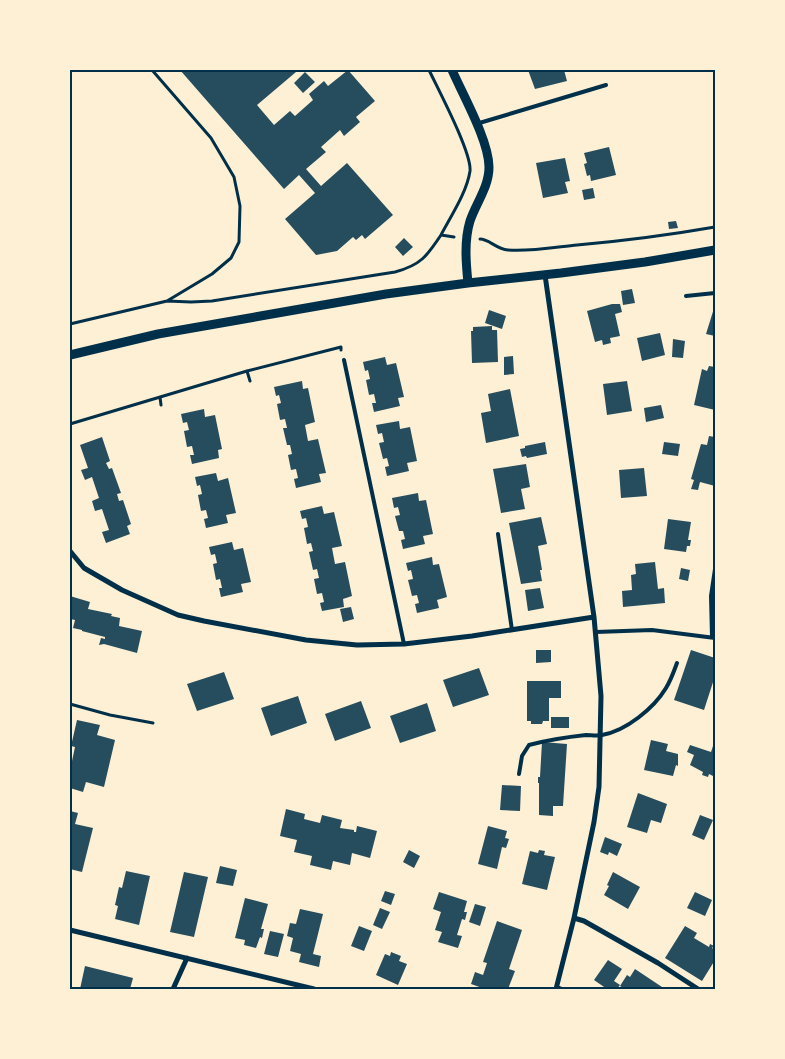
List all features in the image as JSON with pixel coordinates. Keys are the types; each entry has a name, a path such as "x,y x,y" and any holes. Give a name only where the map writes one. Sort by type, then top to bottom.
{"street":[{"path":"452,70 487,152 489,168 486,187 469,223 466,259 468,283"},
{"path":"70,355 158,334 386,294 645,262 715,250"},
{"path":"545,275 596,632 601,696 599,787 594,822 558,989"},
{"path":"70,551 84,568 122,590 178,615 204,622 306,640 357,645 404,644 594,617"},
{"path":"574,918 584,920 698,989"},
{"path":"70,930 314,989"},
{"path":"173,989 187,958"}],"lane":[{"path":"476,124 606,85"},
{"path":"686,296 715,293"},
{"path":"344,360 404,644"},
{"path":"498,534 512,630"},
{"path":"596,632 652,630 713,638 711,596 715,570"},
{"path":"518,774 522,756 529,745 553,739 601,735 632,722 657,700 666,687 677,663"}],"path":[{"path":"152,70 211,138 234,177 240,206 239,242 231,258 212,274 167,301"},
{"path":"70,324 167,301 212,301 396,272 422,261 431,252 441,235 466,186 470,169 469,161 456,126 430,70"},
{"path":"441,235 467,239 484,239 498,248 509,250 638,239 715,227"},
{"path":"70,424 247,371 341,347 344,360"},
{"path":"247,371 250,381"},
{"path":"160,397 161,405"},
{"path":"70,704 110,715 153,723"}],"building":[{"path":"180,70 295,70 296,72 257,105 274,125 290,111 295,116 313,100 309,94 324,81 328,86 348,70 375,101 356,117 360,122 344,136 340,130 321,147 326,152 306,169 321,186 347,163 393,215 365,239 362,235 356,240 353,237 337,251 316,255 285,219 315,193 299,175 284,189"},
{"path":"528,70 564,70 567,81 535,89"},
{"path":"305,72 315,82 303,93 294,83"},
{"path":"609,147 616,175 591,181 590,175 587,176 584,164 587,163 584,153"},
{"path":"565,158 570,181 565,182 568,193 543,198 536,163"},
{"path":"593,188 595,198 584,200 582,190"},
{"path":"676,221 678,228 669,229 668,222"},
{"path":"404,238 413,247 403,256 395,247"},
{"path":"632,289 635,303 623,305 621,291"},
{"path":"612,304 620,304 622,312 615,314 620,336 610,338 611,343 603,345 602,340 595,342 587,311"},
{"path":"715,305 715,336 706,334"},
{"path":"489,310 506,316 502,329 485,323"},
{"path":"492,326 492,330 497,330 498,362 472,363 471,331 473,331 473,327"},
{"path":"660,333 665,355 642,361 637,338"},
{"path":"673,339 685,341 683,358 672,357"},
{"path":"513,356 514,374 504,375 504,357"},
{"path":"385,357 387,365 396,363 404,397 398,398 400,406 374,412 372,403 376,403 374,394 369,395 366,380 370,379 368,370 365,371 363,362"},
{"path":"709,366 715,367 715,410 694,405 702,369 707,371"},
{"path":"302,381 303,389 308,388 315,422 305,425 308,441 318,439 326,473 319,474 321,482 296,488 294,479 298,478 296,469 291,470 288,455 292,454 290,445 287,445 283,428 287,428 285,419 280,420 277,404 281,403 279,395 276,396 274,387"},
{"path":"627,381 632,411 607,415 603,384"},
{"path":"510,389 519,436 486,443 481,413 491,411 488,394"},
{"path":"661,405 664,418 646,422 644,408"},
{"path":"204,409 205,417 215,415 222,449 218,450 219,458 192,464 190,455 194,455 192,446 187,447 184,431 189,430 187,422 183,423 181,414"},
{"path":"399,421 400,429 410,427 417,461 407,463 409,471 387,476 385,467 389,466 387,458 383,459 379,443 384,442 382,433 378,434 376,425"},
{"path":"709,436 715,437 715,486 700,482 698,490 691,489 694,480 691,479 701,444 707,445"},
{"path":"102,437 110,461 106,463 109,469 112,468 121,493 117,494 119,501 123,500 131,524 127,526 130,534 106,543 102,532 109,530 102,509 95,511 92,501 99,498 92,477 85,480 81,470 88,468 80,445"},
{"path":"545,442 547,454 527,458 526,456 522,457 520,449 525,448 525,446"},
{"path":"664,442 680,444 678,456 662,454"},
{"path":"526,464 530,487 521,489 525,509 501,513 493,469"},
{"path":"644,468 647,496 621,498 619,470"},
{"path":"216,473 218,481 228,478 236,513 226,515 228,523 206,528 204,519 208,518 206,510 201,511 198,495 202,494 200,485 197,486 195,477"},
{"path":"418,493 419,501 426,500 433,534 423,536 425,544 403,549 401,540 405,539 403,531 399,531 395,516 400,515 398,507 394,508 392,498"},
{"path":"322,506 324,514 334,512 342,546 332,548 335,564 345,562 352,596 343,599 344,607 322,611 320,603 324,602 322,593 317,594 314,579 319,578 317,569 313,570 309,552 313,551 311,543 307,544 304,528 308,527 306,518 302,519 300,511"},
{"path":"541,517 547,544 538,546 542,581 521,584 509,523"},
{"path":"668,519 691,522 688,540 691,540 690,546 687,546 686,552 664,549"},
{"path":"232,542 234,550 243,548 251,582 241,584 243,592 221,597 220,579 216,580 213,564 217,563 215,554 211,555 209,547"},
{"path":"432,557 433,565 439,564 447,597 437,600 439,608 417,613 415,604 419,603 417,595 412,596 408,580 413,579 411,570 408,571 406,563"},
{"path":"655,562 658,589 664,588 665,603 623,607 622,591 632,590 631,575 636,574 635,564"},
{"path":"681,568 690,570 688,581 679,579"},
{"path":"540,588 544,608 528,611 525,590"},
{"path":"70,596 90,602 88,609 112,614 111,616 120,618 119,626 142,631 137,653 104,644 99,645 101,638 105,639 105,637 73,628 75,620 70,619"},
{"path":"351,607 354,619 343,622 340,609"},
{"path":"536,650 551,650 551,662 536,663"},
{"path":"691,650 715,658 715,676 704,710 674,700"},
{"path":"479,668 489,695 453,707 443,680"},
{"path":"224,672 234,699 197,711 187,684"},
{"path":"527,681 561,681 561,698 549,698 549,721 543,721 542,724 531,724 531,721 527,721"},
{"path":"298,696 307,723 271,736 261,708"},
{"path":"361,701 371,728 335,741 325,714"},
{"path":"427,703 436,731 400,743 390,716"},
{"path":"551,717 569,717 569,728 551,728"},
{"path":"77,720 100,725 97,735 115,740 104,787 86,782 83,792 70,788 70,761 72,761 75,747 71,746"},
{"path":"651,740 668,744 666,751 678,754 678,766 676,765 673,776 644,770"},
{"path":"542,742 567,744 563,806 553,806 553,816 539,815 538,777 540,777"},
{"path":"690,745 711,752 713,746 715,747 715,777 709,774 708,777 702,775 703,772 690,765 694,755 687,752"},
{"path":"502,785 521,786 520,811 500,810"},
{"path":"638,793 667,804 661,823 651,820 647,833 627,827"},
{"path":"286,809 305,814 304,819 320,823 322,815 342,820 340,828 354,830 354,832 356,832 357,826 377,831 370,858 352,853 350,865 333,861 331,870 310,865 312,856 294,852 297,840 280,836"},
{"path":"70,811 78,813 75,824 93,828 82,872 70,869"},
{"path":"700,815 713,820 704,840 692,835"},
{"path":"488,826 507,831 505,838 509,839 506,848 502,847 497,869 478,864"},
{"path":"605,837 622,844 617,856 609,852 608,855 600,852"},
{"path":"409,850 420,856 414,868 403,862"},
{"path":"539,850 545,851 544,855 555,857 547,890 522,884 530,851 538,853"},
{"path":"220,866 237,870 233,886 216,883"},
{"path":"126,871 150,876 139,925 115,919 118,906 115,905 119,887 122,888"},
{"path":"184,872 208,877 194,937 170,932"},
{"path":"613,872 640,887 628,909 604,895"},
{"path":"385,891 395,894 391,905 381,901"},
{"path":"439,892 467,901 464,912 467,912 465,920 462,919 457,935 462,936 458,948 438,942 442,932 435,930 441,912 433,909"},
{"path":"695,892 712,900 705,916 687,908"},
{"path":"245,898 268,904 261,929 264,929 262,938 260,937 256,948 244,945 245,940 235,938"},
{"path":"475,904 486,907 480,926 469,922"},
{"path":"380,908 390,912 382,929 373,925"},
{"path":"300,909 323,914 313,954 321,956 319,967 299,962 301,954 290,951 293,938 287,936 290,923 296,924"},
{"path":"497,921 522,930 509,969 515,971 508,989 485,989 471,984 475,972 483,975 487,963 483,962"},
{"path":"359,926 372,931 364,951 351,946"},
{"path":"685,926 697,933 694,938 709,947 710,944 714,946 712,948 715,950 715,960 702,981 665,958"},
{"path":"270,931 284,934 278,957 264,954"},
{"path":"391,952 401,956 399,961 407,964 398,985 376,975 385,954 390,956"},
{"path":"608,960 622,969 614,981 620,985 617,989 607,989 594,980"},
{"path":"85,966 133,978 130,989 80,989"},
{"path":"635,969 665,989 622,989 620,986 627,975 630,977"}]}
